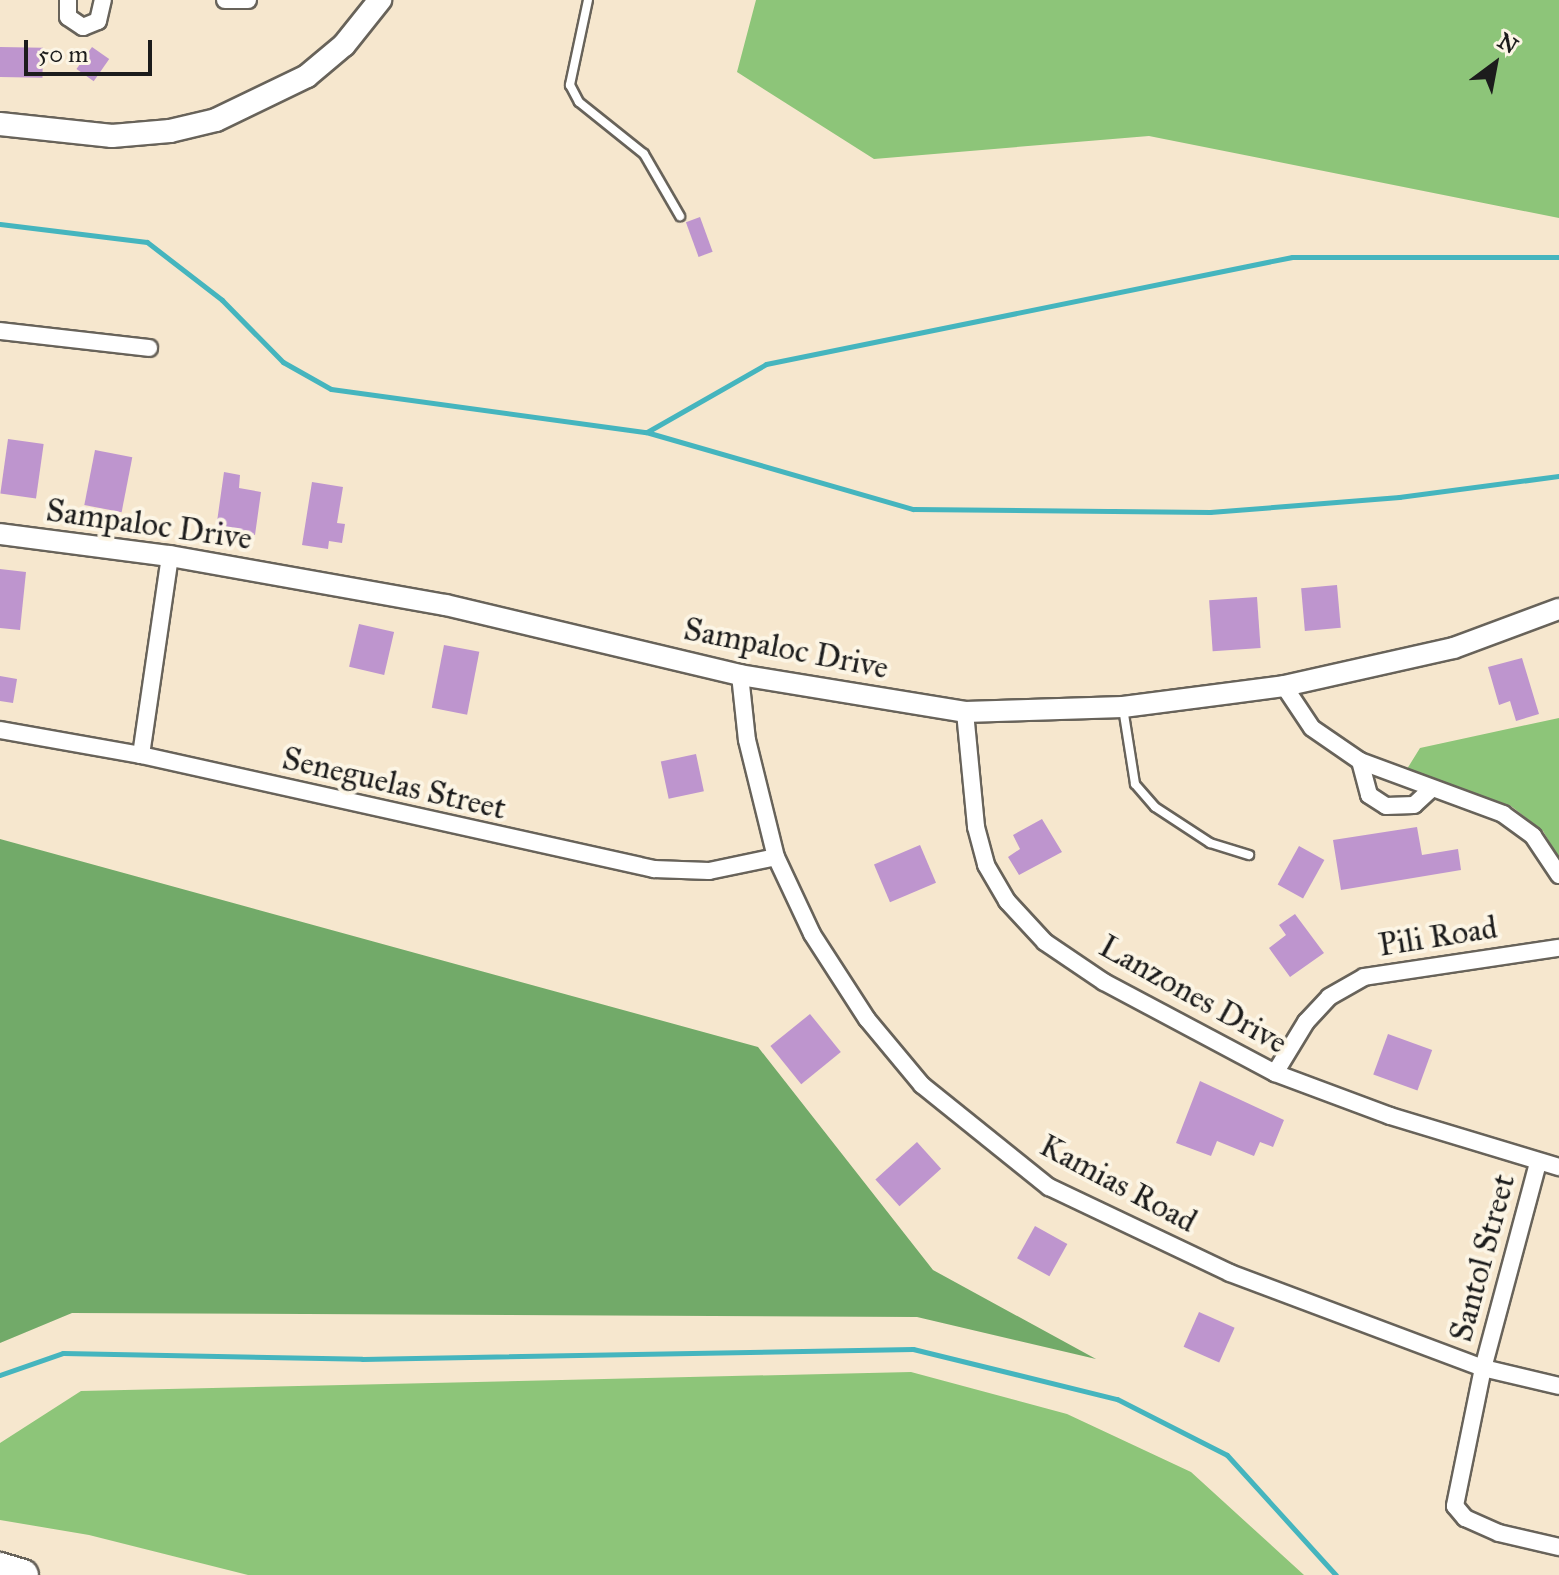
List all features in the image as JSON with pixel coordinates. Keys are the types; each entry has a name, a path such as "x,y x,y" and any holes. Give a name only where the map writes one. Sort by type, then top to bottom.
{"highway":[{"path":"0,1568 23,1575"}],"main road":[{"path":"0,124 112,136 170,131 216,120 307,76 344,45 380,0"}],"street":[{"path":"68,0 68,17 83,27 98,21 103,0"},
{"path":"225,0 248,0"},
{"path":"0,331 149,348"},
{"name":"Sampaloc Drive","path":"0,534 170,556 446,605 740,675 965,712 1123,707 1284,686 1454,648 1559,609"},
{"path":"141,755 170,556"},
{"name":"Kamias Road","path":"740,675 747,740 776,857 812,934 876,1030 922,1085 1049,1187 1230,1273 1483,1368 1559,1386"},
{"path":"1284,686 1312,728 1360,761 1503,814 1533,836 1559,875"},
{"name":"Lanzones Drive","path":"965,712 976,827 986,865 1007,901 1045,942 1104,982 1275,1073 1538,1163 1559,1167"},
{"name":"Seneguelas Street","path":"0,730 141,755 654,869 709,871 776,857"},
{"path":"1360,761 1369,795 1386,806 1414,805 1431,789"},
{"name":"Pili Road","path":"1275,1073 1306,1022 1329,997 1364,977 1559,948"},
{"name":"Santol Street","path":"1538,1163 1483,1368 1455,1506 1465,1518 1499,1533 1559,1547"}],"lane":[{"path":"588,0 570,85 579,102 644,154 680,216"},
{"path":"1123,707 1135,784 1155,807 1210,843 1249,855"}],"green space":[{"path":"756,0 1559,0 1559,218 1149,136 874,159 737,72"},
{"path":"1559,718 1559,858 1543,831 1511,806 1407,769 1420,748"},
{"path":"0,839 758,1047 933,1270 1096,1359 917,1317 72,1313 0,1343"},
{"path":"911,1372 1067,1414 1191,1472 1304,1575 248,1575 89,1535 0,1520 0,1443 81,1391"}],"building":[{"path":"0,47 43,48 42,78 0,77"},
{"path":"92,47 109,59 94,81 77,69"},
{"path":"700,217 713,252 699,257 686,222"},
{"path":"8,439 44,444 36,498 0,493"},
{"path":"95,450 132,457 122,512 84,505"},
{"path":"224,472 240,475 239,488 261,492 255,535 216,529"},
{"path":"312,482 343,487 337,523 345,524 342,543 329,541 328,549 302,545"},
{"path":"0,569 26,572 20,630 0,628"},
{"path":"1337,585 1341,628 1305,631 1301,588"},
{"path":"1257,597 1261,648 1213,651 1209,600"},
{"path":"359,624 394,632 384,675 349,667"},
{"path":"444,645 479,652 467,715 432,708"},
{"path":"1522,658 1539,714 1516,721 1510,701 1499,705 1488,667"},
{"path":"0,676 17,679 13,703 0,701"},
{"path":"696,754 704,791 669,799 661,761"},
{"path":"1042,819 1062,852 1019,875 1008,857 1020,849 1013,835"},
{"path":"1417,827 1422,855 1458,849 1461,870 1341,890 1333,840"},
{"path":"920,845 936,883 890,902 874,865"},
{"path":"1299,846 1324,860 1303,899 1278,884"},
{"path":"1295,914 1324,953 1290,977 1269,948 1286,935 1279,925"},
{"path":"810,1014 841,1052 801,1084 770,1046"},
{"path":"1388,1034 1432,1050 1417,1090 1373,1074"},
{"path":"1200,1081 1284,1120 1273,1147 1260,1142 1254,1156 1217,1141 1211,1156 1176,1143"},
{"path":"917,1142 941,1169 899,1206 875,1179"},
{"path":"1035,1226 1067,1244 1049,1276 1017,1258"},
{"path":"1199,1312 1235,1328 1219,1363 1184,1347"}],"waterway":[{"path":"0,224 147,242 222,300 283,362 331,389 646,432 913,509 1210,512 1399,497 1559,476"},
{"path":"647,432 766,364 1292,257 1559,257"},
{"path":"0,1375 63,1353 362,1359 913,1349 1117,1399 1227,1455 1336,1575"}]}
